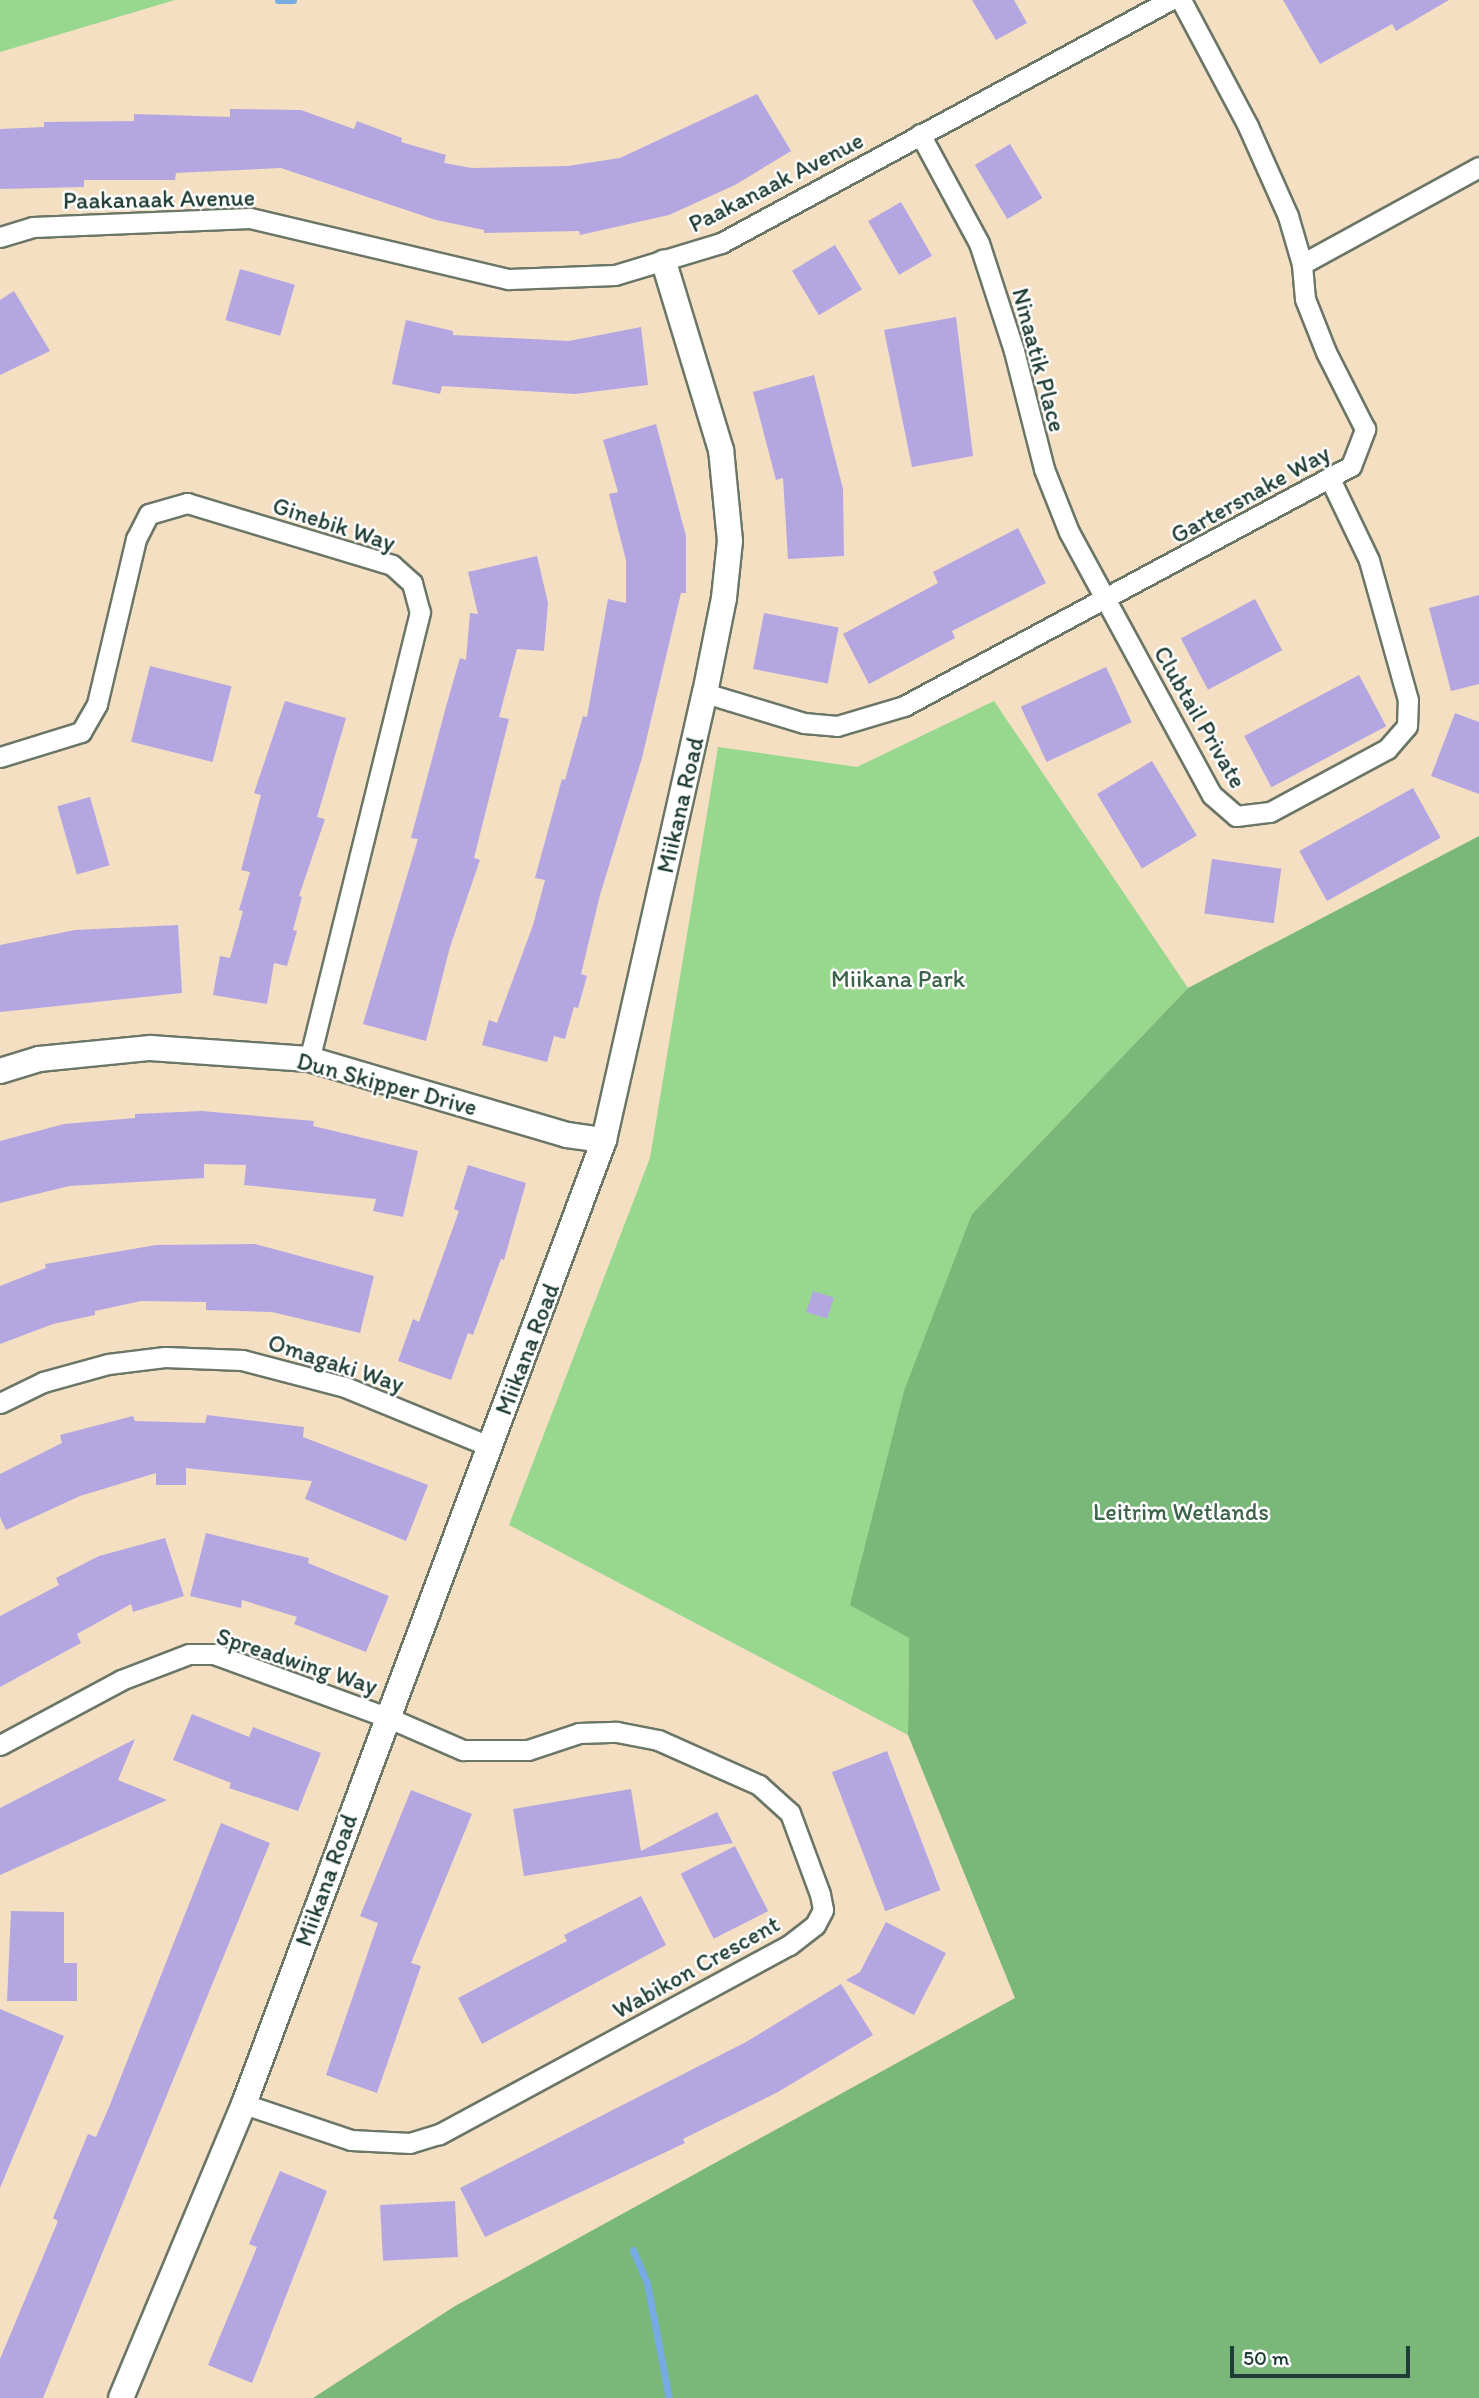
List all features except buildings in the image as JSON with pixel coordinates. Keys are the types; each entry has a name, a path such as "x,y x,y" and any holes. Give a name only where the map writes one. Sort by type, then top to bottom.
{"street":[{"name":"Paakanaak Avenue","path":"0,237 33,227 250,218 509,279 615,275 721,243 1170,0"},
{"name":"Gartersnake Way","path":"705,693 804,723 837,726 904,706 1106,602 1351,466 1361,451 1365,429 1305,299 1302,264 1289,216 1258,149 1181,0"},
{"name":"Ninaatik Place","path":"920,134 979,243 1014,351 1044,469 1069,532 1106,602"},
{"path":"1302,264 1479,167"},
{"name":"Miikana Road","path":"121,2398 244,2104 604,1140 724,598 728,491 710,408 664,261"},
{"name":"Clubtail Private","path":"1106,602 1212,795 1228,811 1261,816 1387,749 1407,726 1408,700 1369,560 1329,479"},
{"name":"Ginebik Way","path":"0,757 81,732 97,704 136,539 149,514 187,503 391,565 412,583 420,612 309,1059"},
{"name":"Dun Skipper Drive","path":"0,1070 40,1059 150,1048 309,1059 567,1135 604,1140"},
{"name":"Omagaki Way","path":"0,1403 43,1382 108,1364 165,1357 242,1360 345,1387 489,1446"},
{"name":"Spreadwing Way","path":"0,1745 121,1680 189,1654 214,1654 389,1718"},
{"name":"Wabikon Crescent","path":"244,2104 351,2140 410,2143 439,2134 789,1945 815,1925 822,1910 790,1813 759,1785 733,1773 658,1740 617,1732 579,1733 528,1750 491,1753 439,1744 389,1718"}],"green space":[{"path":"0,0 175,0 0,52"},
{"name":"Miikana Park","path":"994,701 1188,988 972,1214 909,1637 908,1735 509,1525 650,1158 718,747 857,767"},
{"name":"Leitrim Wetlands","path":"1479,836 1479,2398 313,2398 455,2306 1015,1998 908,1735 909,1638 850,1605 904,1391 972,1214 1188,988"}],"waterway":[{"path":"278,0 293,0"},
{"path":"633,2250 647,2283 669,2398"}]}
